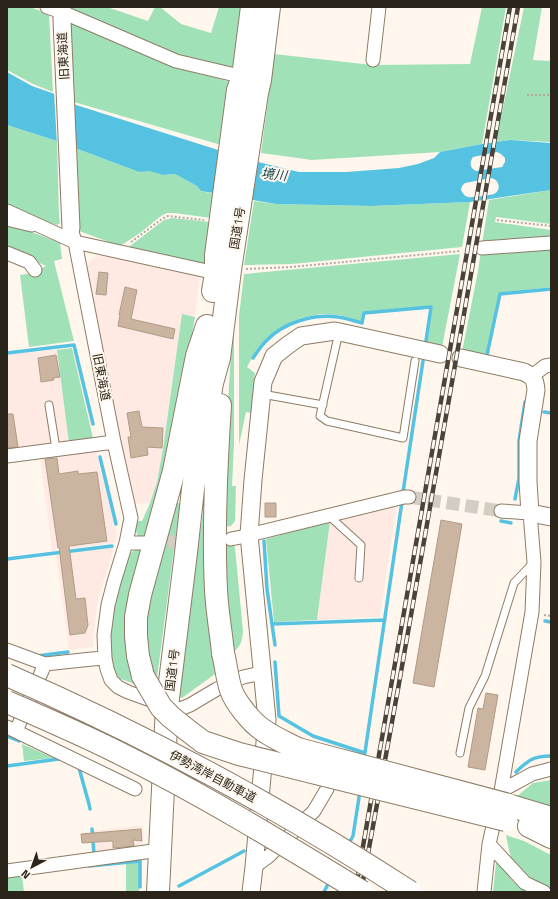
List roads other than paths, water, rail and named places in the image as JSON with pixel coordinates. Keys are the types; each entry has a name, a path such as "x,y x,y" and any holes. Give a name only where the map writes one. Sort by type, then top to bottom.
{"highway":[{"name":"国道1号","path":"250,85 252,7"},
{"name":"国道1号","path":"158,892 167,706 193,489 212,383 219,358 224,264 250,85 269,7"},
{"name":"国道1号","path":"199,449 201,404 209,334 207,326 224,264"},
{"path":"207,326 197,356 174,471 140,595 136,617 138,656 143,676 161,706 171,717 203,742 239,754 506,805 529,826 551,835"},
{"path":"219,358 221,393 215,503 216,591 223,654 231,690 239,704 262,730 298,749 551,818"},
{"name":"伊勢湾岸自動車道","path":"7,674 116,725 232,785 309,829 410,892"},
{"name":"伊勢湾岸自動車道","path":"7,702 118,752 245,822 362,892"}],"street":[{"path":"373,60 379,7"},
{"path":"58,11 176,61 250,85"},
{"name":"旧東海道","path":"58,11 70,235 131,518 126,543 108,606 104,635 107,669 111,680 128,692 180,709 243,677 262,673"},
{"path":"7,211 118,252 224,264"},
{"path":"482,248 551,243"},
{"path":"7,253 29,262 36,270"},
{"path":"251,892 267,720 249,534 253,480 264,382 274,356 301,336 339,331 440,354"},
{"path":"461,358 524,372 532,376 536,381 528,441 528,482 534,562 532,612 506,805 489,844 484,892"},
{"path":"532,376 545,366 551,365"},
{"path":"7,456 114,442"},
{"path":"231,538 241,537 404,496 409,497"},
{"path":"501,511 530,513 551,517"},
{"path":"126,543 144,543"},
{"path":"7,650 45,664 105,658"},
{"path":"45,664 12,729 135,789"},
{"path":"254,867 269,856 314,811 326,789 330,750 300,739 267,720"},
{"path":"506,805 532,774 551,769"},
{"path":"489,844 525,883 544,892"},
{"path":"7,871 160,850"}],"lane":[{"path":"7,222 70,235"},
{"path":"339,331 320,416 327,421 403,438 415,361"},
{"path":"262,394 323,405"},
{"path":"49,405 56,449"},
{"path":"328,515 361,545 359,578"},
{"path":"460,753 469,708 485,676 514,583 534,562"}],"water":[{"path":"7,72 32,86 55,94 57,141 7,125"},
{"name":"境川","path":"73,104 258,162 299,172 346,172 399,168 418,164 434,158 440,152 510,140 551,143 551,190 470,202 371,206 276,204 201,191 197,186 175,174 163,175 150,171 139,172 75,148","holes":["497,152 505,158 505,162 502,167 476,171 471,167 473,157","491,178 498,182 499,187 494,194 467,197 461,190 465,183"]}],"waterway":[{"path":"487,355 500,294 551,289"},
{"path":"253,358 266,341 281,329 290,324 309,318 328,316 362,323 364,313 431,307 426,341"},
{"path":"7,353 74,345 93,424"},
{"path":"401,492 403,492 423,361"},
{"path":"515,499 519,478 519,441 525,402"},
{"path":"544,412 551,413"},
{"path":"100,457 116,524"},
{"path":"364,759 402,502"},
{"path":"501,521 511,523"},
{"path":"264,541 267,589 272,624 385,620"},
{"path":"7,559 112,546"},
{"path":"545,621 551,622"},
{"path":"272,624 275,645"},
{"path":"37,656 68,652"},
{"path":"275,662 279,716 313,736 365,753"},
{"path":"7,736 19,741"},
{"path":"516,772 524,764 536,758 551,756"},
{"path":"7,766 59,759"},
{"path":"79,768 90,809"},
{"path":"348,845 353,836 360,791"},
{"path":"92,829 94,854"},
{"path":"179,886 244,851"},
{"path":"89,866 140,861 140,887"},
{"path":"324,892 330,880"}],"tunnel":[{"path":"409,497 501,511"},
{"path":"149,543 222,539"}],"railway":[{"path":"355,892 510,7"},
{"path":"361,892 518,7"}]}
